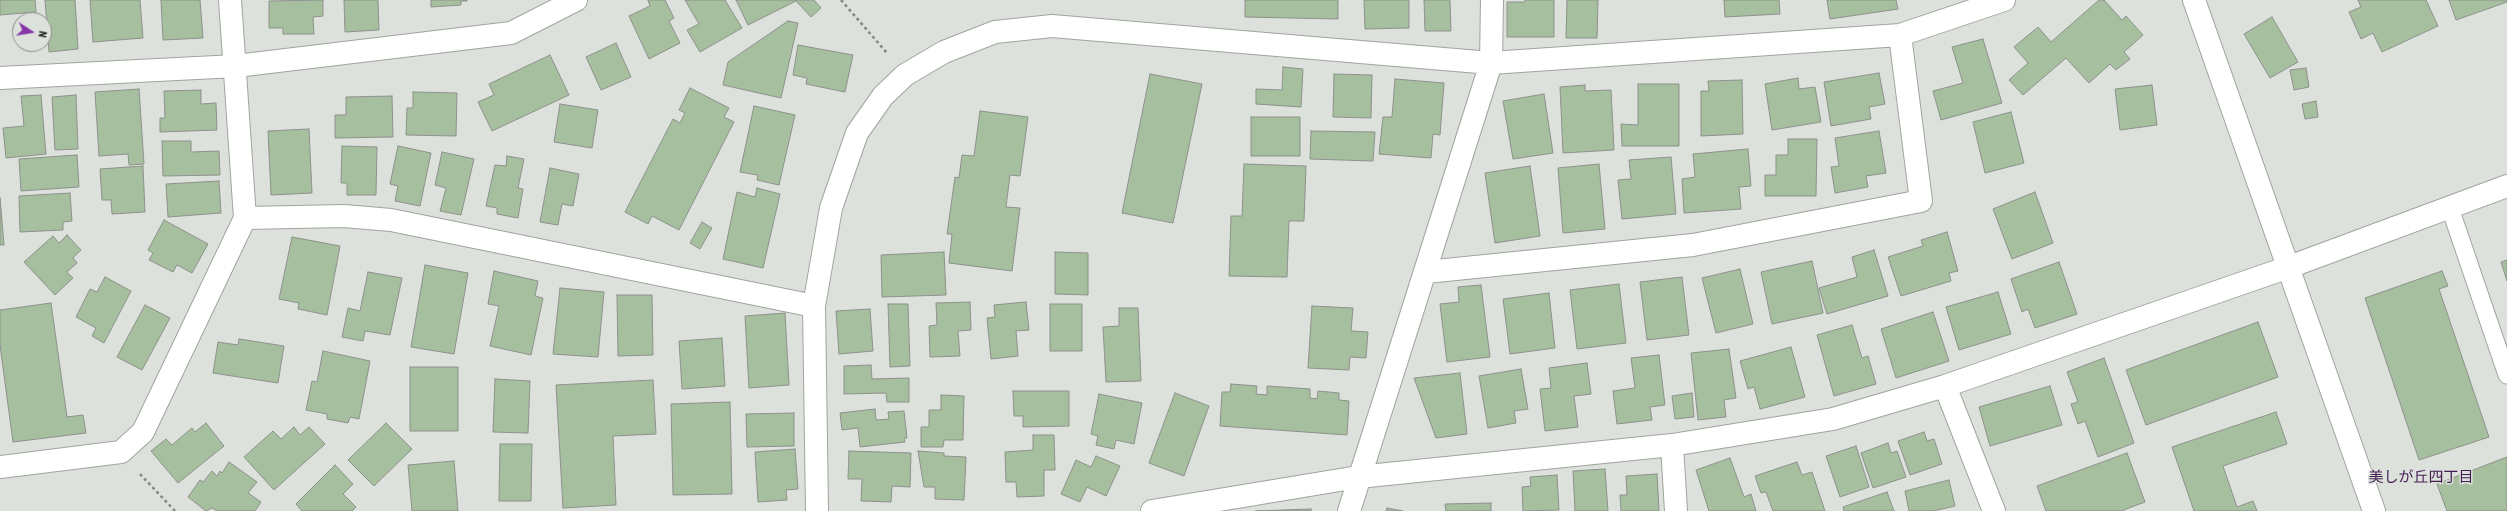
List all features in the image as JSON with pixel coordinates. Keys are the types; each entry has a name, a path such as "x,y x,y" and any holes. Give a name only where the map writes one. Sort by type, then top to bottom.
{"street":[{"path":"0,467 121,452 143,432 245,218 236,66 230,0"},
{"path":"0,78 236,66 511,33 576,0"},
{"path":"1349,511 1358,477 1426,272 1491,63 1492,0"},
{"path":"817,511 814,306 831,208 857,133 883,96 905,75 944,52 996,32 1052,26 1491,63 1900,35 2004,0"},
{"path":"2194,0 2374,511"},
{"path":"1426,272 1694,245 1921,201 1900,35"},
{"path":"1152,511 1358,477 1672,445 1833,419 1945,386 2289,267 2507,186"},
{"path":"245,218 344,216 391,220 814,306"},
{"path":"1945,386 1994,511"},
{"path":"1672,445 1676,511"}],"lane":[{"path":"2450,208 2507,375"}],"path":[{"path":"842,0 905,75"},
{"path":"137,471 176,511"}],"building":[{"path":"0,0 35,0 36,12 12,12 12,14 0,15"},
{"path":"45,0 75,0 78,49 52,52 52,12 46,12"},
{"path":"90,0 140,0 143,38 93,42"},
{"path":"161,0 200,0 203,38 163,40"},
{"path":"323,0 323,16 313,17 314,34 283,34 283,28 269,28 269,1"},
{"path":"344,0 378,0 379,30 345,32"},
{"path":"431,0 467,1 461,1 461,5 431,7"},
{"path":"648,0 665,0 674,18 669,21 680,43 649,59 629,16 650,6"},
{"path":"685,0 725,0 742,28 700,52 687,30 699,24"},
{"path":"736,0 814,0 821,8 811,17 796,1 748,25"},
{"path":"1245,0 1338,0 1338,19 1245,17"},
{"path":"1364,0 1409,0 1409,28 1365,29"},
{"path":"1424,0 1450,0 1451,31 1425,31"},
{"path":"1525,0 1554,0 1554,37 1507,37 1507,2 1525,2"},
{"path":"1567,0 1598,0 1597,38 1566,38"},
{"path":"1724,0 1779,0 1780,14 1725,17"},
{"path":"1827,0 1896,0 1898,9 1830,19"},
{"path":"2099,0 2104,0 2122,20 2126,16 2143,35 2124,52 2130,59 2116,70 2110,64 2089,83 2066,58 2023,95 2009,80 2028,63 2014,47 2038,27 2051,42"},
{"path":"2358,0 2426,0 2438,26 2382,52 2373,33 2361,39 2349,12 2361,7"},
{"path":"2449,0 2507,0 2507,2 2456,20"},
{"path":"2272,17 2298,62 2270,78 2244,34"},
{"path":"788,21 798,23 781,98 723,85 728,62"},
{"path":"1983,39 2002,103 1941,120 1933,91 1963,83 1952,47"},
{"path":"616,43 631,77 601,90 586,57"},
{"path":"798,45 853,55 845,92 806,84 807,78 793,75"},
{"path":"550,55 569,95 492,131 478,102 494,95 489,84"},
{"path":"1283,67 1303,69 1301,107 1256,104 1256,89 1282,90"},
{"path":"2306,68 2309,87 2294,90 2290,70"},
{"path":"1879,73 1885,104 1869,107 1871,119 1831,126 1824,82"},
{"path":"1150,74 1202,84 1173,223 1122,213"},
{"path":"1334,74 1372,75 1371,118 1333,117"},
{"path":"1798,78 1799,89 1815,87 1821,122 1772,130 1765,84"},
{"path":"1395,79 1444,83 1440,135 1433,134 1431,158 1379,154 1383,117 1392,117"},
{"path":"1742,80 1743,134 1701,136 1701,91 1709,91 1708,81"},
{"path":"1638,84 1679,84 1679,146 1622,146 1621,124 1638,125"},
{"path":"1585,85 1585,91 1611,90 1614,150 1563,153 1560,87"},
{"path":"2152,85 2157,125 2120,130 2115,89"},
{"path":"690,88 729,108 724,117 734,122 679,230 652,216 648,224 625,212 673,119 680,123 685,113 679,110"},
{"path":"139,89 144,164 129,165 128,154 99,156 95,92"},
{"path":"201,90 201,104 216,103 217,130 160,132 160,118 165,118 164,91"},
{"path":"413,92 457,93 456,136 406,135 407,108 413,108"},
{"path":"1544,94 1553,153 1513,159 1503,101"},
{"path":"41,95 46,154 6,158 3,128 24,126 21,96"},
{"path":"76,95 78,149 55,150 52,97"},
{"path":"392,96 393,137 335,138 335,115 346,115 346,97"},
{"path":"2316,101 2318,117 2305,119 2302,104"},
{"path":"560,104 598,110 592,148 554,142"},
{"path":"754,106 795,115 779,185 757,180 758,175 740,172"},
{"path":"980,111 1028,117 1020,176 1010,175 1006,207 1020,208 1012,271 949,263 952,234 947,234 955,177 959,178 962,155 974,156"},
{"path":"2011,112 2024,163 1985,173 1973,122"},
{"path":"1251,117 1300,117 1300,156 1251,156"},
{"path":"309,129 312,193 271,195 268,131"},
{"path":"1311,131 1375,132 1373,161 1310,159"},
{"path":"1879,131 1886,173 1866,176 1868,187 1835,193 1831,167 1839,166 1835,138"},
{"path":"1788,139 1817,139 1816,196 1765,196 1765,175 1776,175 1776,155 1788,155"},
{"path":"162,141 191,141 191,152 219,151 220,175 163,176"},
{"path":"342,146 377,147 376,195 347,195 347,183 341,183"},
{"path":"398,146 431,153 420,206 395,201 398,186 390,184"},
{"path":"1748,149 1751,186 1739,187 1741,209 1684,213 1682,179 1695,177 1693,154"},
{"path":"442,152 474,159 461,215 440,211 446,188 435,185"},
{"path":"77,155 79,187 21,191 19,159"},
{"path":"507,156 524,159 518,188 523,189 518,218 497,214 497,208 486,206 495,165 506,166"},
{"path":"1671,157 1676,214 1622,219 1618,180 1631,179 1629,160"},
{"path":"1244,164 1306,166 1304,221 1289,221 1287,277 1229,276 1231,216 1242,216"},
{"path":"1599,164 1605,229 1563,233 1558,168"},
{"path":"143,166 145,212 112,214 111,200 102,200 100,169"},
{"path":"1530,166 1540,236 1495,243 1485,173"},
{"path":"550,168 579,174 573,206 562,204 558,225 540,222"},
{"path":"219,181 221,213 168,217 166,184"},
{"path":"757,188 780,194 763,268 723,259 737,192 755,197"},
{"path":"2035,192 2053,243 2012,259 1993,209"},
{"path":"70,193 72,221 63,222 63,230 20,232 19,196"},
{"path":"0,198 4,245 0,245"},
{"path":"164,220 208,244 192,273 177,265 173,272 149,260 153,253 148,250"},
{"path":"702,222 712,228 700,249 690,243"},
{"path":"1947,232 1958,271 1949,273 1951,281 1901,296 1888,257 1923,246 1921,240"},
{"path":"67,235 81,250 73,258 77,263 67,272 73,278 55,295 24,262 53,236 59,243"},
{"path":"292,237 340,246 327,315 298,309 299,303 279,299"},
{"path":"1874,250 1888,296 1827,314 1819,288 1857,277 1852,257"},
{"path":"944,252 946,295 882,297 881,255"},
{"path":"1055,252 1088,253 1088,295 1055,294"},
{"path":"2507,260 2507,281 2501,262"},
{"path":"1812,261 1823,313 1772,324 1761,272"},
{"path":"2059,262 2077,314 2035,328 2028,309 2022,312 2011,279"},
{"path":"425,265 468,273 454,354 411,347"},
{"path":"1740,269 1753,324 1716,333 1702,278"},
{"path":"494,271 538,281 535,296 543,298 531,355 490,346 499,306 488,304"},
{"path":"2442,271 2448,286 2439,289 2489,437 2419,460 2365,298"},
{"path":"368,272 402,278 390,335 365,331 363,341 342,337 348,308 360,311"},
{"path":"105,277 131,291 104,343 92,336 96,328 76,317 90,289 97,292"},
{"path":"1682,277 1689,335 1647,340 1640,282"},
{"path":"1619,284 1626,343 1577,349 1570,290"},
{"path":"1481,285 1490,357 1447,362 1440,304 1459,302 1458,287"},
{"path":"560,288 604,292 598,357 553,354"},
{"path":"1998,292 2011,334 1959,350 1946,307"},
{"path":"1549,293 1555,348 1510,354 1503,299"},
{"path":"617,295 652,295 653,355 618,356"},
{"path":"970,302 971,330 958,331 960,356 930,357 929,326 937,325 936,303"},
{"path":"1026,302 1029,330 1016,331 1018,356 991,359 987,318 995,317 994,305"},
{"path":"51,303 67,417 83,415 86,433 13,442 0,345 0,310"},
{"path":"888,304 908,304 910,366 890,367"},
{"path":"1050,304 1082,304 1082,351 1050,351"},
{"path":"145,305 170,318 142,370 117,357"},
{"path":"1312,306 1353,308 1351,331 1368,332 1366,358 1350,357 1349,370 1308,368"},
{"path":"1119,308 1138,308 1141,381 1106,382 1103,327 1119,326"},
{"path":"870,309 873,351 839,354 836,311"},
{"path":"1933,312 1949,361 1896,378 1881,329"},
{"path":"785,313 789,385 749,388 745,316"},
{"path":"2258,322 2278,377 2146,425 2126,370"},
{"path":"1852,325 1862,358 1868,356 1876,384 1834,396 1817,335"},
{"path":"722,338 725,386 682,389 679,341"},
{"path":"239,339 284,346 278,383 213,373 218,342 238,345"},
{"path":"1791,347 1805,397 1760,409 1754,387 1748,389 1740,361"},
{"path":"1729,349 1736,398 1724,400 1726,417 1698,420 1691,353"},
{"path":"323,351 370,361 359,419 350,417 348,423 327,419 327,414 306,410 312,381 317,382"},
{"path":"1659,355 1665,405 1650,407 1652,420 1617,424 1613,391 1635,388 1631,358"},
{"path":"2104,358 2134,443 2098,457 2085,421 2078,424 2071,404 2078,402 2067,372"},
{"path":"1587,363 1591,394 1574,396 1578,427 1545,431 1540,389 1551,388 1549,368"},
{"path":"871,365 872,379 909,378 909,402 887,402 886,393 844,394 844,366"},
{"path":"410,367 458,367 458,431 410,431"},
{"path":"1521,369 1528,409 1514,411 1516,423 1488,428 1479,376"},
{"path":"1460,373 1467,434 1436,438 1414,378"},
{"path":"495,379 530,381 528,433 493,432"},
{"path":"653,380 656,434 613,436 616,505 563,508 556,385"},
{"path":"1231,384 1257,386 1256,394 1267,395 1267,386 1310,389 1310,398 1317,399 1318,391 1339,393 1339,400 1349,401 1347,435 1220,426 1222,392 1230,392"},
{"path":"2050,386 2062,425 1990,446 1979,407"},
{"path":"1013,391 1069,391 1069,426 1023,427 1023,416 1014,416"},
{"path":"1175,393 1209,406 1184,476 1149,463"},
{"path":"1692,393 1694,417 1675,419 1672,396"},
{"path":"1099,394 1142,403 1134,444 1116,440 1114,449 1096,445 1098,436 1091,434"},
{"path":"941,395 964,396 963,440 944,440 943,447 921,447 921,427 929,427 929,410 941,410"},
{"path":"730,402 732,494 673,495 671,404"},
{"path":"875,409 876,420 889,419 888,412 904,411 907,438 904,438 905,442 860,447 858,428 842,430 840,413"},
{"path":"2276,412 2287,444 2223,466 2237,507 2253,501 2257,511 2194,511 2172,447"},
{"path":"794,413 794,446 747,447 746,414"},
{"path":"206,423 224,446 178,483 151,451 166,439 172,445 192,428 195,432"},
{"path":"386,423 412,449 374,486 348,460"},
{"path":"294,427 300,435 309,427 325,444 274,490 244,457 273,431 281,439"},
{"path":"1924,432 1927,441 1934,439 1942,464 1910,475 1898,441"},
{"path":"1033,435 1054,435 1055,470 1044,470 1044,496 1017,497 1016,482 1006,482 1005,452 1033,450"},
{"path":"1888,443 1891,453 1897,451 1906,477 1873,488 1861,453"},
{"path":"500,444 532,444 531,501 499,501"},
{"path":"1856,446 1869,487 1840,497 1826,456"},
{"path":"795,449 798,489 786,490 787,500 758,502 755,452"},
{"path":"849,451 911,453 910,487 892,486 891,502 861,501 862,479 848,479"},
{"path":"918,451 944,453 944,456 966,457 964,500 935,499 935,487 924,487"},
{"path":"2127,453 2145,502 2121,511 2046,511 2037,486"},
{"path":"1096,456 1120,466 1106,496 1087,487 1080,502 1061,494 1076,460 1091,467"},
{"path":"2507,457 2507,511 2447,511 2437,484"},
{"path":"1730,458 1744,497 1751,494 1756,511 1709,511 1696,470"},
{"path":"454,461 458,511 412,511 408,465"},
{"path":"229,462 257,482 248,493 261,502 255,511 217,511 212,508 206,511 188,497 200,480 203,482 212,471 217,476 220,471 222,473"},
{"path":"1797,462 1802,475 1812,472 1825,511 1773,511 1766,492 1761,493 1755,476"},
{"path":"335,465 353,484 343,494 356,507 352,511 302,511 296,504"},
{"path":"1605,469 1608,511 1575,511 1573,471"},
{"path":"1657,474 1659,511 1621,511 1620,495 1627,495 1626,476"},
{"path":"1557,475 1559,510 1523,511 1522,487 1531,486 1530,477"},
{"path":"1949,480 1955,506 1933,511 1909,511 1905,491"},
{"path":"1887,492 1894,511 1844,511 1843,507"},
{"path":"1491,503 1491,511 1446,511 1445,504"},
{"path":"1387,508 1403,511 1386,511"},
{"path":"1311,509 1311,511 1255,511"}],"district":[{"name":"美しが丘四丁目","path":"2421,478"}]}
